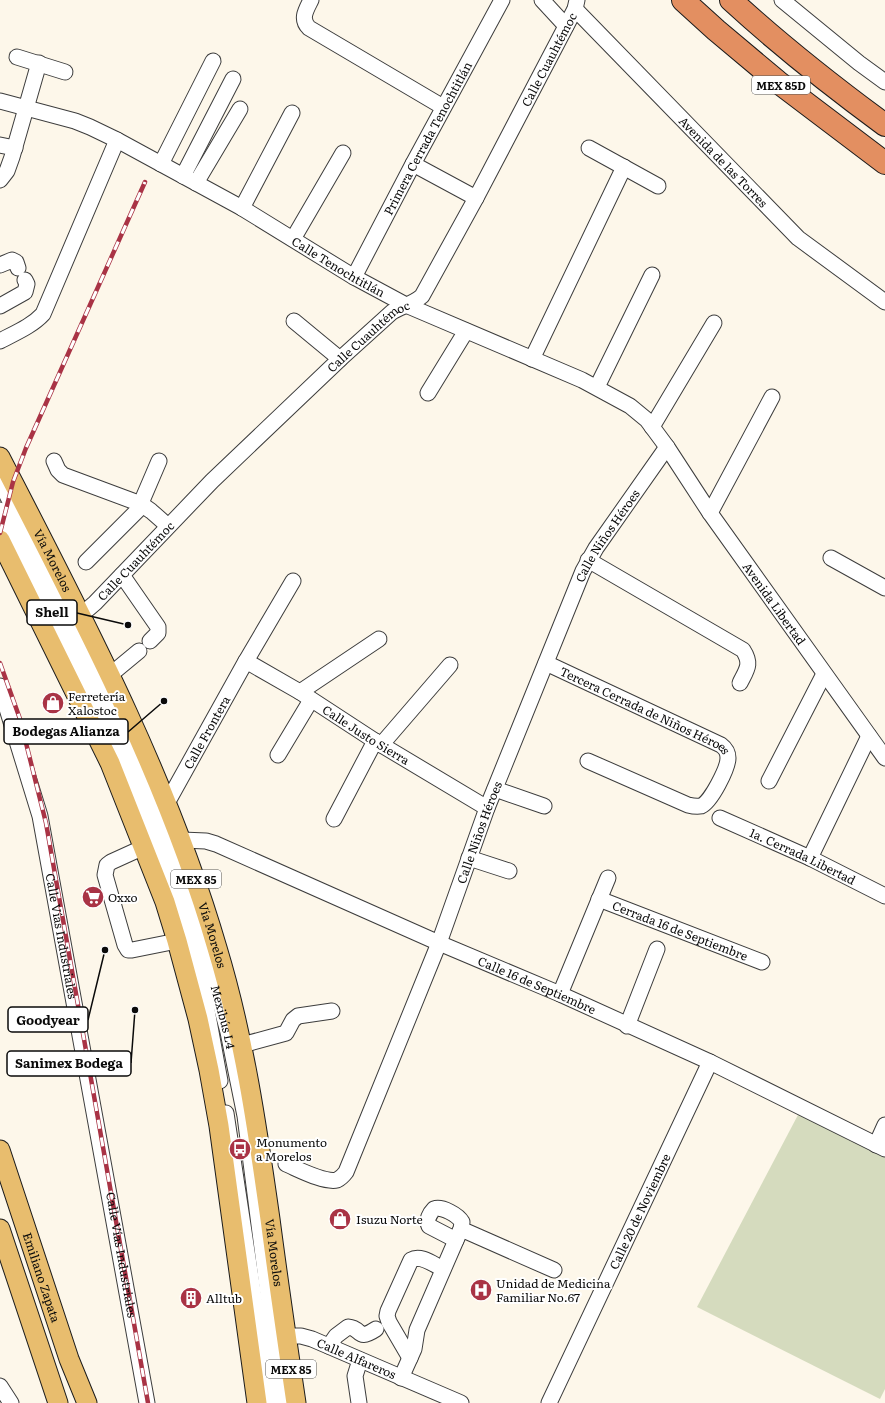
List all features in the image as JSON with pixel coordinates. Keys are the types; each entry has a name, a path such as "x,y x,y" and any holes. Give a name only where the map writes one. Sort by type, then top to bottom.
{"highway":[{"name":"MEX 85D","path":"683,0 778,82 885,163"},
{"name":"MEX 85D","path":"731,0 794,55 844,95 885,125"}],"main road":[{"name":"Vía Morelos","path":"0,457 110,675 143,746 182,840 218,949 242,1045 256,1118 267,1337 257,1403"},
{"name":"Vía Morelos","path":"0,540 110,763 165,902 198,1019 218,1119 267,1337 296,1403"},
{"name":"Emiliano Zapata","path":"0,1150 69,1359 88,1403"},
{"name":"Emiliano Zapata","path":"0,1229 58,1403"}],"street":[{"path":"311,0 305,12 304,22 309,28 443,107"},
{"name":"Primera Cerrada Tenochtitlán","path":"354,277 443,107 502,0"},
{"path":"542,0 566,26"},
{"path":"782,0 859,63 885,82"},
{"name":"Calle Cuauhtémoc","path":"79,614 95,603 212,481 340,359 392,312 416,301 422,296 476,198 576,4"},
{"name":"Avenida de las Torres","path":"576,4 798,238 885,302"},
{"path":"17,57 65,72"},
{"path":"161,164 213,61"},
{"path":"0,180 6,171 15,148 39,63"},
{"path":"190,180 233,79"},
{"name":"Calle Tenochtitlán","path":"0,101 74,121 90,127 117,140 242,208 354,277 406,305 597,387 640,413 667,447"},
{"path":"190,180 240,109"},
{"path":"242,208 292,113"},
{"path":"0,341 29,326 43,314 117,140"},
{"path":"0,145 15,148"},
{"path":"589,148 658,186"},
{"path":"293,240 343,153"},
{"path":"413,164 476,198"},
{"path":"532,358 624,168"},
{"path":"0,265 12,260 16,262 27,284 25,292 0,306"},
{"path":"597,387 652,275"},
{"path":"294,321 340,359"},
{"path":"652,427 714,322"},
{"path":"428,393 466,331"},
{"path":"710,513 772,397"},
{"name":"Avenida Libertad","path":"667,447 710,513 885,758"},
{"name":"Calle Niños Héroes","path":"286,1164 327,1180 337,1180 342,1178 346,1172 439,943 487,808 588,560 667,447"},
{"path":"86,562 138,510 158,460"},
{"path":"54,461 58,470 63,474 141,504 151,510 168,526"},
{"name":"Mexibús L4","path":"0,480 119,723 179,872 207,954 228,1032 245,1116 267,1337 270,1403"},
{"name":"Mexibús L4","path":"0,510 128,775 164,864 194,958 212,1037 267,1337 282,1403"},
{"path":"831,558 885,588"},
{"path":"588,560 743,650 747,656 748,662 747,668 740,683"},
{"path":"122,575 158,627 158,633 150,641"},
{"name":"Calle Frontera","path":"167,803 292,581"},
{"path":"278,755 306,696 379,639"},
{"path":"110,675 139,651"},
{"name":"Calle Justo Sierra","path":"246,661 306,696 378,743 487,808"},
{"name":"Tercera Cerrada de Niños Héroes","path":"546,662 720,745 725,748 728,757 727,764 708,802 701,806 694,807 688,806 588,762"},
{"path":"334,819 378,743 450,665"},
{"path":"769,781 824,674"},
{"name":"Calle Vías Industriales","path":"0,686 40,816 146,1403"},
{"path":"810,858 868,736"},
{"path":"495,789 544,806"},
{"name":"1a. Cerrada Libertad","path":"720,818 810,858 885,896"},
{"name":"Calle 16 de Septiembre","path":"182,840 206,841 216,844 439,943 560,994 710,1062 880,1147"},
{"path":"144,847 111,862 107,865 105,870 106,883 125,945 128,950 132,950 177,941"},
{"path":"469,858 509,871"},
{"name":"Cerrada 16 de Septiembre","path":"560,994 608,878"},
{"name":"Cerrada 16 de Septiembre","path":"599,899 762,962"},
{"path":"628,1026 658,949"},
{"path":"242,1045 286,1033 293,1020 298,1016 332,1011"},
{"name":"Calle 20 de Noviembre","path":"550,1403 710,1062"},
{"path":"880,1147 885,1125"},
{"path":"402,1378 414,1349 417,1330 459,1234 554,1270"},
{"path":"410,1358 388,1322 388,1311 411,1260 417,1257 421,1258 443,1269"},
{"path":"329,1346 336,1336 348,1327 353,1328 365,1335 376,1329"},
{"name":"Calle Alfareros","path":"267,1337 307,1337 461,1403"},
{"path":"359,1403 355,1376 360,1360"},
{"path":"0,1386 11,1403"}],"green space":[{"path":"799,1113 885,1154 885,1389 880,1399 697,1307"}],"railway":[{"path":"0,533 13,482 26,448 145,182"},
{"path":"0,663 20,719 46,823 148,1403"}],"place":[{"name":"Shell","path":"128,625"},
{"name":"Bodegas Alianza","path":"164,701"},
{"name":"Ferretería Xalostoc","path":"53,703"},
{"name":"Oxxo","path":"93,897"},
{"name":"Goodyear","path":"105,950"},
{"name":"Sanimex Bodega","path":"135,1010"},
{"name":"Monumento a Morelos","path":"240,1149"},
{"name":"Isuzu Norte","path":"340,1219"},
{"name":"Unidad de Medicina Familiar No.67","path":"481,1290"},
{"name":"Alltub","path":"191,1298"}]}
